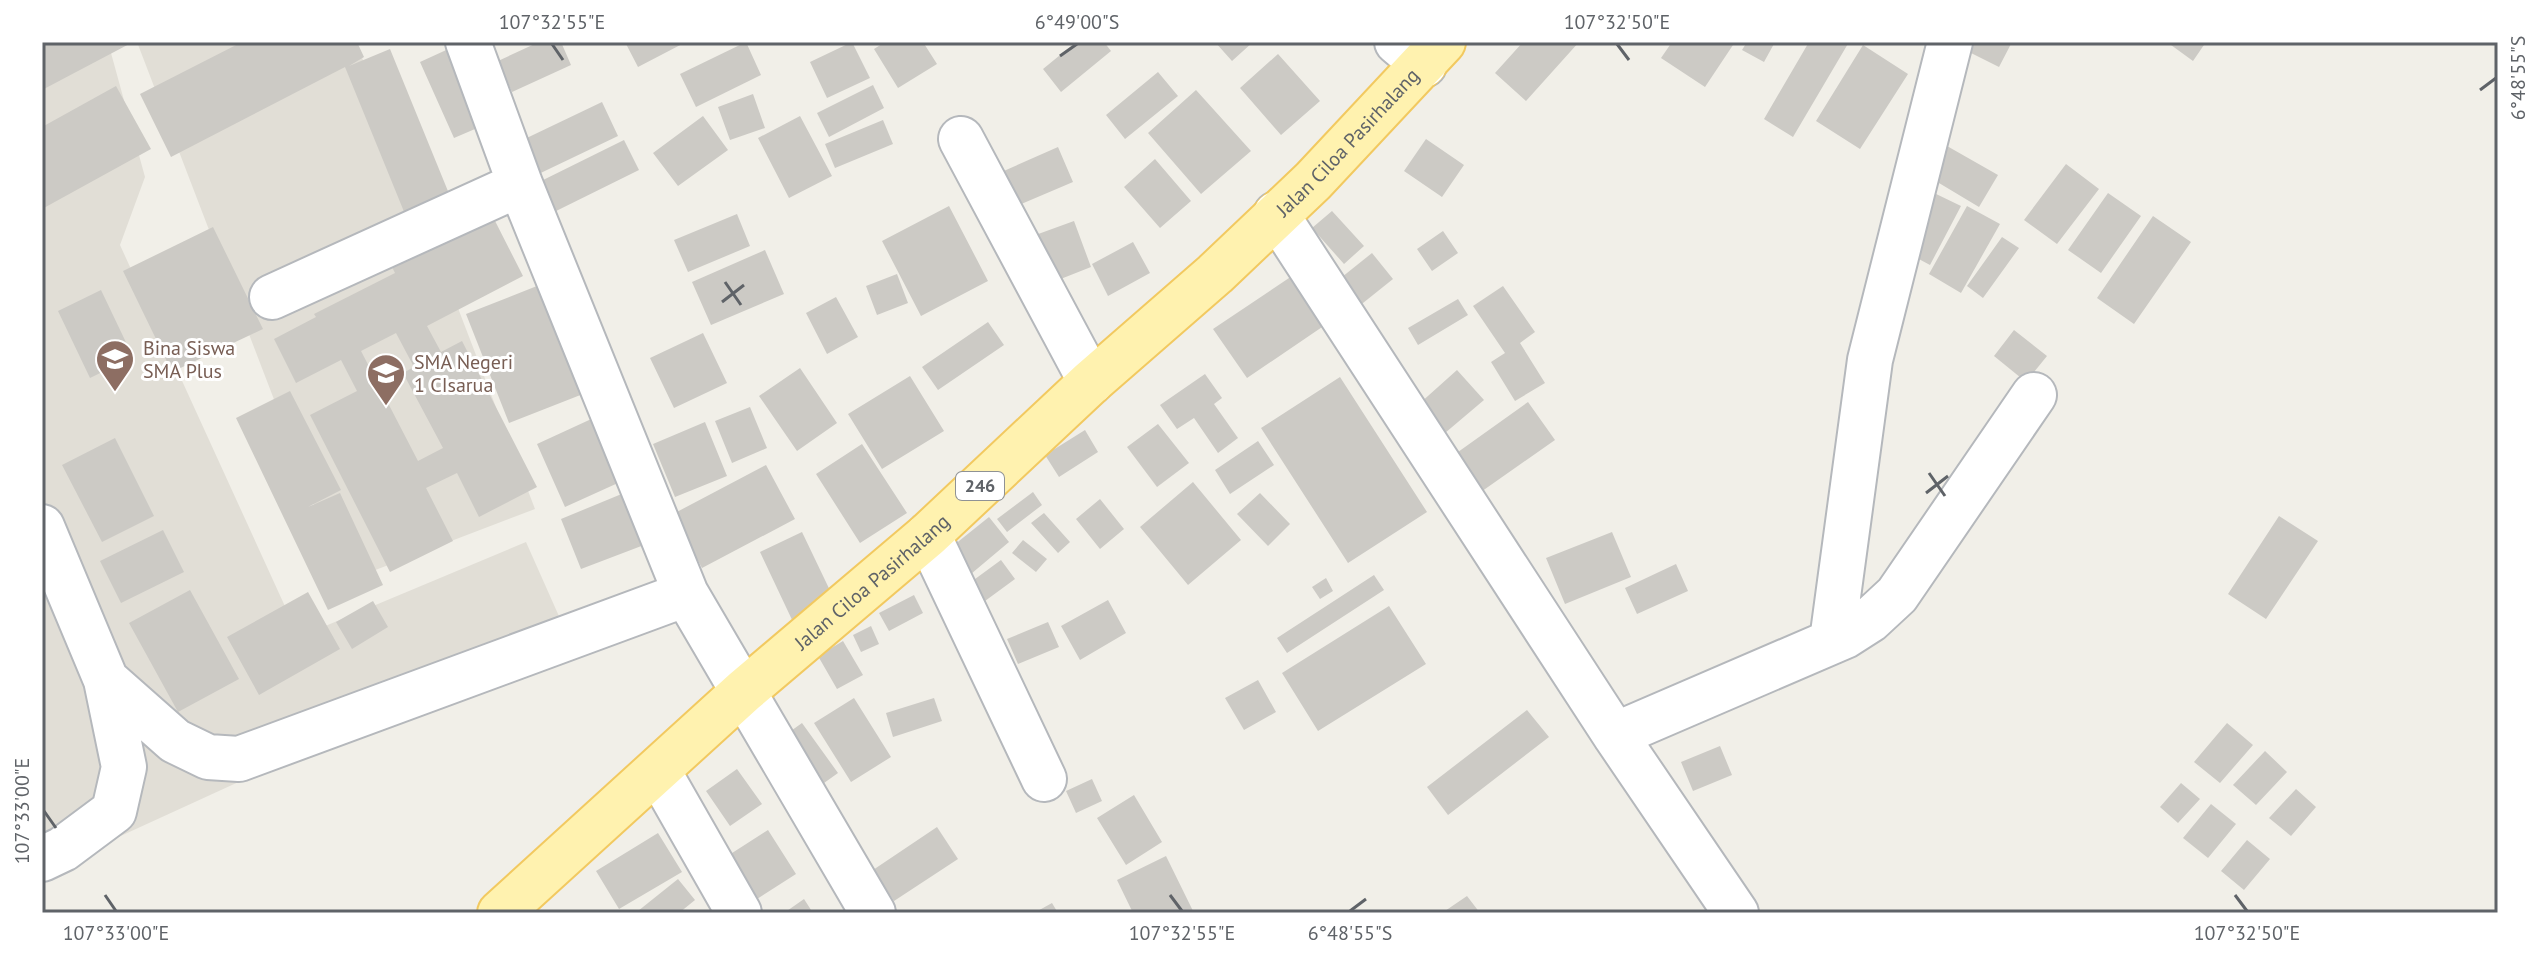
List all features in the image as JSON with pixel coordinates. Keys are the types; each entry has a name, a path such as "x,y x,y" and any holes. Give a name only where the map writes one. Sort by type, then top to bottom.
{"main road":[{"name":"Jalan Ciloa Pasirhalang","path":"500,913 744,691 928,535 1091,382 1215,274 1313,181 1421,50"}],"street":[{"path":"468,42 520,184 686,594 873,913"},
{"path":"1832,641 1870,360 1950,42"},
{"path":"961,139 1091,382"},
{"path":"272,297 520,184"},
{"path":"1276,214 1615,735 1736,913"},
{"path":"1615,735 1860,628 1897,595 2034,395"},
{"path":"42,527 106,680 124,767 114,811 63,849 42,859"},
{"path":"928,535 1044,779"},
{"path":"106,680 175,741 208,757 239,759 686,594"},
{"path":"658,771 739,913"}],"shaded area":[{"name":"Bina Siswa SMA Plus","path":"42,42 108,42 145,177 120,245 299,637 526,542 566,632 42,872"},
{"name":"SMA Negeri 1 CIsarua","path":"137,42 356,42 535,509 344,582"}],"building":[{"path":"42,42 133,42 42,90"},
{"path":"242,42 357,42 364,57 349,66 390,49 452,201 407,219 345,67 171,157 140,94"},
{"path":"539,42 561,42 571,65 512,92 498,61"},
{"path":"625,42 686,42 638,67"},
{"path":"746,42 761,75 696,107 680,74"},
{"path":"852,42 870,78 827,98 810,62"},
{"path":"885,42 923,42 937,64 898,88 874,49"},
{"path":"1076,42 1104,42 1111,51 1061,92 1043,69"},
{"path":"1215,42 1253,42 1232,61"},
{"path":"1523,42 1579,42 1526,101 1495,73"},
{"path":"1672,42 1735,42 1705,87 1661,58"},
{"path":"1747,42 1775,42 1764,62 1742,50"},
{"path":"1809,42 1849,42 1793,137 1764,119"},
{"path":"1961,42 2012,42 1999,67 1959,47"},
{"path":"2173,42 2206,42 2193,61 2171,45"},
{"path":"1863,45 1908,74 1860,149 1816,121"},
{"path":"455,46 489,123 454,138 420,62"},
{"path":"1278,54 1320,101 1281,135 1240,88"},
{"path":"1158,72 1178,96 1125,139 1106,115"},
{"path":"873,85 884,108 829,137 817,113"},
{"path":"116,86 151,149 42,209 42,127"},
{"path":"1196,90 1251,151 1201,194 1148,133"},
{"path":"753,94 765,128 730,140 718,107"},
{"path":"602,102 618,136 526,180 510,146"},
{"path":"703,116 728,150 678,186 653,153"},
{"path":"800,116 832,176 789,198 758,138"},
{"path":"883,120 893,144 835,168 825,144"},
{"path":"1426,139 1464,165 1442,197 1404,171"},
{"path":"624,140 639,170 546,216 531,186"},
{"path":"1947,146 1998,175 1979,207 1929,177"},
{"path":"1058,147 1073,182 1012,208 997,174"},
{"path":"1155,159 1191,201 1160,228 1124,187"},
{"path":"2066,164 2099,189 2057,244 2024,220"},
{"path":"1932,192 1961,206 1930,265 1902,250"},
{"path":"2108,193 2141,216 2101,273 2068,250"},
{"path":"949,206 988,281 921,316 882,241"},
{"path":"1967,206 2000,224 1961,293 1929,274"},
{"path":"1332,211 1364,246 1344,264 1312,228"},
{"path":"491,213 523,276 427,326 441,352 462,341 537,487 479,517 457,473 426,488 453,541 390,572 310,415 357,391 341,360 296,383 274,339 316,317 314,314 395,273 391,265","holes":["396,333 414,367 403,373 443,448 418,461 361,351"]},
{"path":"737,214 750,246 688,272 674,240"},
{"path":"2153,216 2191,242 2134,324 2097,298"},
{"path":"1074,221 1091,267 1048,284 1030,237"},
{"path":"213,227 263,329 172,372 123,271"},
{"path":"1443,231 1458,253 1432,271 1417,249"},
{"path":"2002,237 2019,248 1983,298 1967,286"},
{"path":"1133,242 1150,273 1108,296 1092,264"},
{"path":"765,250 784,294 711,325 692,282"},
{"path":"1372,253 1393,279 1358,307 1337,281"},
{"path":"897,274 908,303 877,315 866,286"},
{"path":"1295,274 1328,323 1247,378 1213,329"},
{"path":"542,284 583,394 509,423 466,314"},
{"path":"1503,286 1535,332 1520,343 1545,383 1515,401 1491,362 1505,353 1473,306"},
{"path":"101,290 133,357 90,378 58,311"},
{"path":"836,297 858,337 827,354 806,313"},
{"path":"1458,299 1468,315 1418,345 1408,328"},
{"path":"988,322 1004,345 938,390 922,367"},
{"path":"2014,330 2047,356 2026,382 1994,356"},
{"path":"703,333 727,383 674,408 650,358"},
{"path":"800,368 837,423 797,451 759,396"},
{"path":"1457,370 1484,400 1445,433 1419,404"},
{"path":"1205,374 1222,398 1214,404 1238,438 1218,453 1194,418 1177,429 1160,405"},
{"path":"910,376 944,431 882,469 848,414"},
{"path":"1340,377 1427,512 1348,563 1261,428"},
{"path":"290,391 341,490 308,507 340,493 383,585 328,610 236,418"},
{"path":"1528,402 1555,440 1478,494 1451,457"},
{"path":"750,407 767,448 732,463 715,421"},
{"path":"600,415 629,478 565,507 537,444"},
{"path":"705,422 727,476 675,497 653,444"},
{"path":"1158,424 1189,463 1157,487 1127,447"},
{"path":"1085,430 1098,452 1059,477 1045,455"},
{"path":"115,438 154,516 102,542 62,465"},
{"path":"1258,441 1274,465 1230,494 1215,470"},
{"path":"862,444 907,513 860,543 816,474"},
{"path":"766,465 795,519 702,568 673,514"},
{"path":"1193,482 1241,540 1188,585 1140,527"},
{"path":"1033,492 1042,505 1007,532 997,519"},
{"path":"624,493 644,545 581,569 561,519"},
{"path":"1260,493 1290,524 1268,546 1237,514"},
{"path":"1100,499 1124,529 1100,549 1076,519"},
{"path":"1044,513 1070,542 1058,553 1031,523"},
{"path":"2279,516 2318,541 2266,619 2228,594"},
{"path":"989,517 1009,542 965,579 944,553"},
{"path":"163,530 184,572 121,603 100,561"},
{"path":"802,532 836,603 794,624 760,552"},
{"path":"1612,532 1631,577 1565,604 1546,558"},
{"path":"1023,540 1047,559 1036,572 1012,553"},
{"path":"1001,560 1015,579 985,601 971,582"},
{"path":"1676,564 1688,591 1637,614 1625,588"},
{"path":"1374,575 1384,590 1287,653 1277,638"},
{"path":"1326,578 1333,591 1320,599 1312,587"},
{"path":"190,590 239,679 178,712 129,623"},
{"path":"308,592 340,649 259,695 227,637"},
{"path":"914,595 923,613 889,631 879,613"},
{"path":"1108,600 1126,633 1080,660 1061,626"},
{"path":"373,601 388,627 352,649 336,622"},
{"path":"1389,606 1426,664 1318,731 1282,673"},
{"path":"1048,622 1059,647 1018,664 1007,639"},
{"path":"871,626 879,644 861,652 853,635"},
{"path":"843,641 863,675 837,689 818,656"},
{"path":"1258,680 1276,712 1244,730 1225,698"},
{"path":"854,698 891,757 851,782 814,723"},
{"path":"934,698 942,721 893,737 886,713"},
{"path":"1527,710 1549,737 1448,815 1427,787"},
{"path":"802,723 838,773 810,793 774,743"},
{"path":"2227,723 2253,745 2220,783 2194,762"},
{"path":"1720,746 1732,775 1693,791 1681,762"},
{"path":"2265,751 2287,772 2256,805 2233,785"},
{"path":"737,769 762,804 730,826 706,791"},
{"path":"1092,779 1102,801 1076,813 1066,791"},
{"path":"2181,783 2200,799 2178,823 2160,807"},
{"path":"2296,789 2316,807 2291,836 2269,818"},
{"path":"1134,795 1162,842 1126,865 1097,818"},
{"path":"2211,804 2236,824 2208,858 2183,838"},
{"path":"937,827 958,859 894,901 873,870"},
{"path":"768,830 796,874 743,908 715,864"},
{"path":"658,833 682,872 619,909 596,871"},
{"path":"2247,840 2270,859 2244,890 2221,871"},
{"path":"1166,856 1194,913 1133,913 1117,880"},
{"path":"678,879 695,900 679,913 638,911"},
{"path":"1467,896 1480,913 1442,913"},
{"path":"804,899 813,913 784,913"},
{"path":"1052,903 1058,913 1034,913"}],"place":[{"name":"Bina Siswa SMA Plus","path":"115,393"},
{"name":"SMA Negeri 1 CIsarua","path":"386,407"}]}
